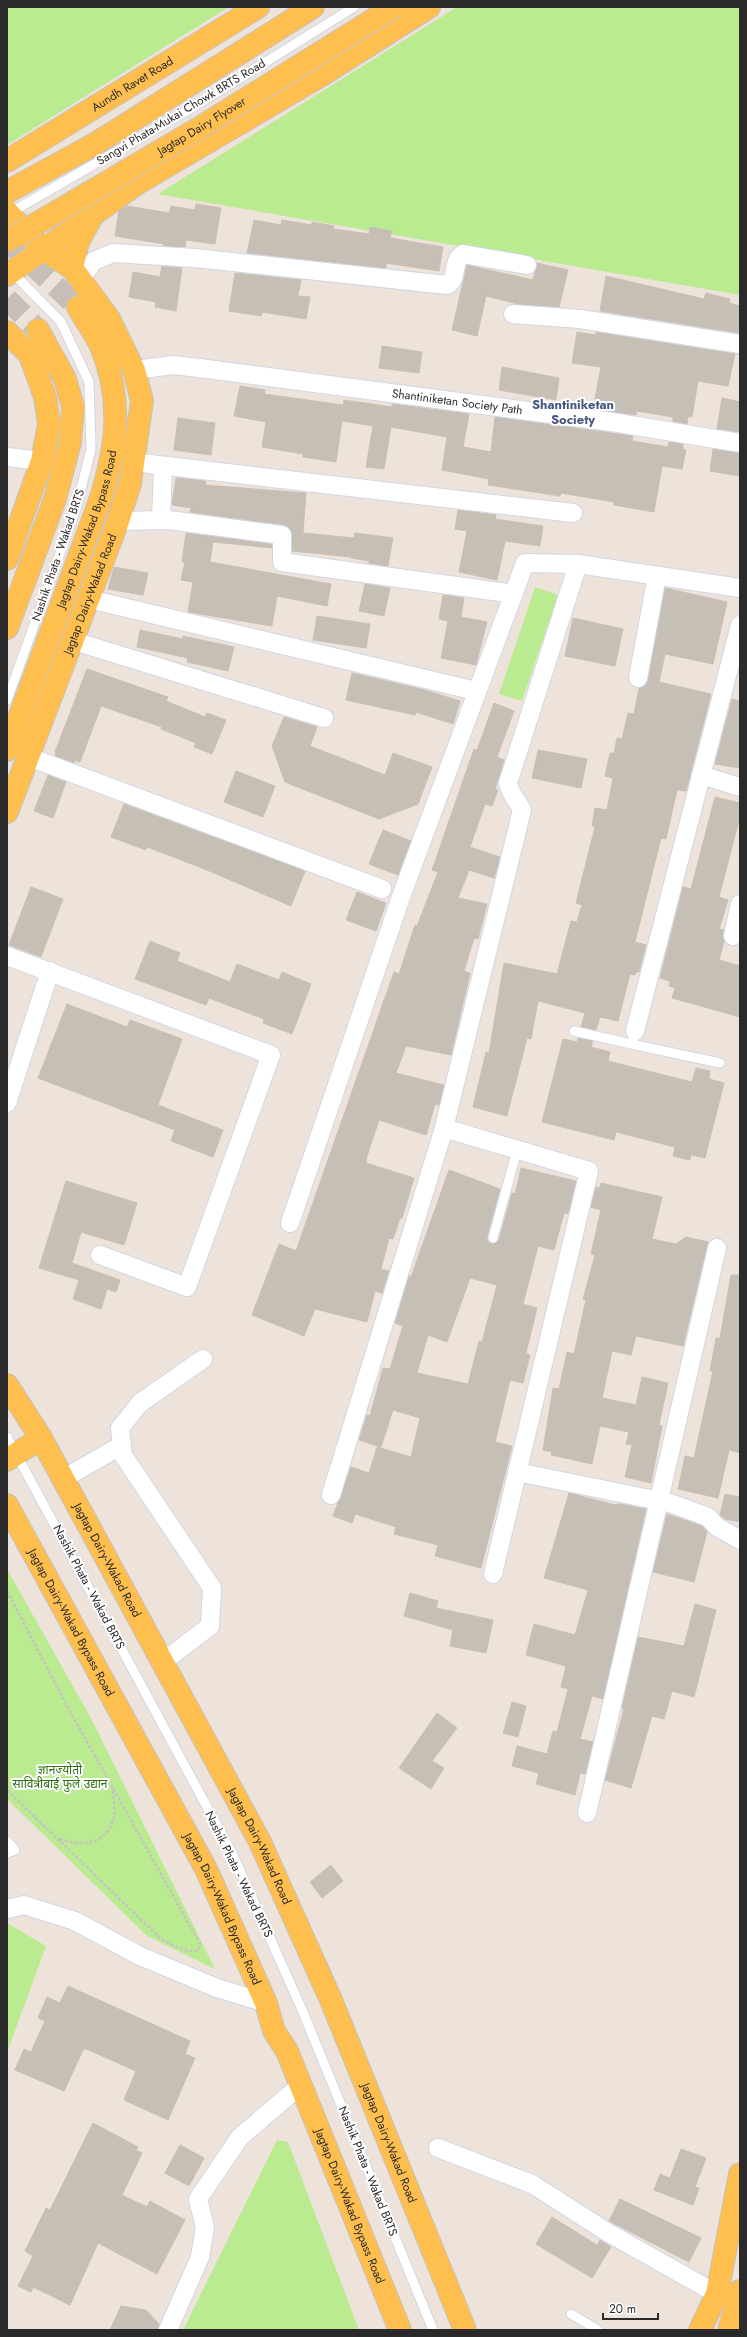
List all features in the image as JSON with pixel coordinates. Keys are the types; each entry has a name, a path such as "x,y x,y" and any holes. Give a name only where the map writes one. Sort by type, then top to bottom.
{"main road":[{"name":"Aundh Ravet Road","path":"7,161 258,7"},
{"path":"76,274 44,250 7,208 95,144 313,7"},
{"name":"Jagtap Dairy Flyover","path":"7,241 201,127 394,7"},
{"path":"9,271 44,250 138,183 320,76 429,7"},
{"path":"76,274 78,242 94,213"},
{"name":"Jagtap Dairy-Wakad Road","path":"7,812 74,641 118,521 130,484 142,401 134,370 109,319 76,274"},
{"name":"Jagtap Dairy-Wakad Bypass Road","path":"7,750 101,498 110,466 115,437 114,385 101,345 78,307"},
{"path":"7,628 55,500 70,442 73,407 65,379 38,330"},
{"path":"7,332 30,355 45,397 49,424 42,461 8,551"},
{"name":"Jagtap Dairy-Wakad Road","path":"7,1386 41,1438 260,1842 331,2000 465,2330"},
{"path":"11,1451 41,1438"},
{"name":"Jagtap Dairy-Wakad Bypass Road","path":"7,1506 206,1869 266,2003 274,2031 287,2051 400,2330"},
{"path":"700,2330 717,2294 740,2174"},
{"path":"729,2330 740,2291"}],"street":[{"path":"76,274 94,261 113,253 195,258 447,285 452,281 457,260 463,254 527,265"},
{"path":"513,314 580,319 740,344"},
{"name":"Shantiniketan Society Path","path":"134,370 174,365 582,418 740,443"},
{"path":"7,457 42,461"},
{"path":"133,462 573,513"},
{"path":"162,520 163,466"},
{"path":"118,521 162,520 282,535 282,562 514,594"},
{"path":"290,1223 402,894 525,562 578,564 740,588"},
{"path":"331,1496 444,1128 522,810 518,801 510,792 508,783 578,564"},
{"path":"638,678 657,576"},
{"path":"89,599 476,691"},
{"path":"633,1038 740,625"},
{"path":"74,641 324,718"},
{"path":"29,757 382,889"},
{"path":"701,775 740,787"},
{"path":"733,936 740,904"},
{"path":"7,956 271,1055 186,1287 100,1254"},
{"path":"7,1103 50,971"},
{"path":"444,1128 589,1172 493,1574"},
{"path":"587,1813 717,1248"},
{"path":"163,1662 210,1626 212,1588 123,1455 120,1428 140,1403 203,1360"},
{"path":"63,1479 122,1446"},
{"path":"517,1472 659,1501 699,1512 708,1517 717,1527 740,1540"},
{"path":"7,1909 24,1905 75,1921 140,1956 217,1988 266,2003"},
{"path":"168,2330 200,2257 205,2227 198,2199 240,2137 301,2086"},
{"path":"438,2148 532,2184 607,2232 717,2294"}],"lane":[{"name":"Sangvi Phata-Mukai Chowk BRTS Road","path":"7,208 195,106 354,7"},
{"name":"Nashik Phata - Wakad BRTS","path":"7,700 76,509 91,449 89,382 61,322 9,271"},
{"path":"574,1030 633,1038 720,1063"},
{"path":"493,1238 517,1150"},
{"name":"Nashik Phata - Wakad BRTS","path":"11,1451 233,1855 303,2012 433,2330"},
{"path":"7,1841 15,1850 7,1853"},
{"path":"571,2314 598,2330"}],"path":[{"path":"7,1790 160,1938 178,1948 192,1952 199,1950 200,1944 113,1788 8,1593"},
{"path":"57,1838 75,1844 88,1844 101,1839 108,1832 114,1820 113,1788"}],"green space":[{"path":"7,7 229,7 7,145"},
{"path":"457,7 740,7 740,295 158,194"},
{"path":"535,587 558,595 522,701 499,694"},
{"name":"ज्ञानज्योती सावित्रीबाई फुले उद्यान","path":"7,1569 92,1720 215,1969 147,1936 7,1799"},
{"path":"7,1923 46,1946 7,2053"},
{"path":"277,2140 288,2142 359,2330 183,2330"}],"building":[{"path":"196,204 221,208 215,244 186,240 185,247 164,246 164,244 115,236 119,211 127,206 169,213 171,206 195,210"},
{"path":"254,220 281,225 282,220 312,225 312,222 334,226 333,229 369,234 370,227 392,231 390,238 443,247 439,271 386,263 386,268 247,253"},
{"path":"537,263 568,270 559,307 518,304 486,296 477,336 452,330 467,265 533,280"},
{"path":"162,266 182,268 176,311 155,307 156,302 129,297 133,272 160,277"},
{"path":"235,273 301,280 298,296 310,297 306,319 262,312 261,316 229,311"},
{"path":"606,276 704,299 706,293 730,299 729,303 740,306 740,333 600,311"},
{"path":"577,332 596,335 596,332 735,354 728,386 698,381 692,417 688,416 687,424 673,421 673,417 637,411 636,415 593,409 601,367 572,363"},
{"path":"382,346 422,352 419,373 379,368"},
{"path":"502,367 559,378 556,400 499,390"},
{"path":"240,386 265,390 264,394 343,405 344,400 392,407 392,404 469,414 463,447 491,452 495,417 633,436 632,441 668,447 669,442 683,444 683,449 686,450 682,469 662,466 654,512 614,505 614,502 561,493 560,496 488,485 489,479 442,470 447,437 391,427 384,469 366,467 373,426 342,421 336,462 303,457 303,454 262,447 266,422 234,416"},
{"path":"722,398 740,402 740,432 717,429"},
{"path":"178,418 215,423 211,455 174,450"},
{"path":"713,449 740,453 740,476 710,471"},
{"path":"176,478 206,481 205,485 306,493 303,533 354,538 355,533 393,538 388,566 369,563 369,561 351,558 352,557 292,551 291,530 284,525 190,512 191,508 172,505"},
{"path":"458,510 496,515 495,519 543,526 540,546 505,541 497,580 459,572 467,531 455,529"},
{"path":"186,533 272,544 272,548 213,542 210,562 331,584 327,606 277,596 272,626 188,612 193,582 181,580 185,562 182,562"},
{"path":"114,567 148,573 143,595 108,589"},
{"path":"365,584 390,588 384,616 359,611"},
{"path":"665,588 727,602 713,664 665,654 659,682 711,694 686,791 677,790 666,839 661,838 635,942 646,945 639,972 636,972 635,975 630,974 618,1021 600,1017 596,1030 581,1027 585,1013 538,1001 531,1039 527,1038 507,1116 473,1107 486,1052 489,1053 504,963 557,974 571,921 577,922 582,905 576,903 595,827 592,826 595,808 607,810 613,778 605,776 610,753 614,753 617,738 622,739 628,713 634,714 639,688 646,685 648,680"},
{"path":"443,595 464,598 461,617 487,622 476,665 441,658 448,621 439,619"},
{"path":"317,616 370,624 366,648 313,640"},
{"path":"573,618 623,629 615,666 565,656"},
{"path":"140,630 183,639 183,636 234,647 228,671 187,662 188,658 137,647"},
{"path":"87,669 168,697 166,701 205,717 207,713 226,720 212,754 194,747 196,743 161,729 162,727 101,706 80,762 75,760 74,763 56,756 55,752"},
{"path":"352,673 421,689 460,701 453,724 416,712 415,715 346,700"},
{"path":"732,699 740,701 740,768 715,764"},
{"path":"494,703 514,711 497,757 504,760 495,789 498,790 492,806 485,804 470,847 500,857 494,878 469,870 458,898 487,904 478,939 474,938 464,971 470,973 451,1055 406,1046 396,1073 444,1085 439,1105 435,1104 426,1135 379,1120 367,1156 366,1163 414,1178 402,1218 400,1218 393,1239 389,1238 381,1269 389,1271 382,1293 375,1291 367,1322 315,1309 304,1336 252,1315 279,1244 296,1251 394,972 399,974 415,925 417,926 438,872 432,870 474,749 477,750"},
{"path":"284,717 317,727 310,746 385,775 393,753 432,767 418,804 379,819 285,782 272,746"},
{"path":"538,750 587,759 581,788 532,778"},
{"path":"236,771 275,786 263,817 224,802"},
{"path":"48,775 66,782 53,818 34,811"},
{"path":"715,797 740,803 740,824 738,824 719,897 728,900 719,929 724,930 724,941 719,960 740,966 740,1017 672,998 675,988 669,986 670,981 660,978 683,887 691,889"},
{"path":"124,804 305,871 291,906 202,868 147,847 146,850 111,837"},
{"path":"383,830 411,841 398,875 369,864"},
{"path":"31,887 63,899 41,957 9,945"},
{"path":"357,892 386,903 376,931 346,920"},
{"path":"150,941 180,953 177,961 230,982 237,964 279,980 282,972 311,984 292,1034 263,1023 264,1019 209,998 206,1005 135,979"},
{"path":"67,1004 127,1027 130,1020 182,1039 158,1105 223,1130 213,1157 171,1141 175,1130 38,1078"},
{"path":"578,1038 593,1041 591,1047 610,1052 608,1061 692,1082 696,1068 710,1071 709,1079 724,1083 705,1158 691,1155 690,1160 673,1156 675,1147 616,1132 614,1140 542,1122 563,1039 577,1042"},
{"path":"521,1168 576,1181 568,1214 564,1213 554,1250 538,1246 523,1304 537,1308 526,1353 530,1355 523,1383 510,1380 495,1442 512,1446 481,1568 435,1556 438,1545 394,1534 396,1527 355,1514 352,1523 333,1516 351,1467 369,1473 377,1447 411,1457 420,1418 393,1410 381,1447 359,1440 367,1415 370,1416 383,1368 390,1369 403,1326 395,1323 409,1276 411,1277 449,1170 500,1189 487,1237 488,1242 494,1244 499,1240 512,1193 515,1194","holes":["470,1278 497,1285 482,1342 479,1341 468,1384 417,1373 428,1335 447,1342"]},
{"path":"66,1181 137,1203 124,1245 81,1232 72,1263 120,1280 116,1292 107,1289 101,1309 73,1299 79,1280 39,1268"},
{"path":"601,1183 662,1197 652,1239 676,1244 686,1237 708,1242 683,1346 636,1336 631,1355 612,1351 602,1398 636,1405 642,1377 668,1383 659,1425 662,1426 651,1483 625,1477 632,1445 626,1444 629,1432 600,1426 592,1464 551,1455 552,1452 543,1450 553,1388 559,1389 567,1352 574,1354 586,1300 583,1299 595,1255 591,1254 601,1210 591,1207 596,1187 600,1188"},
{"path":"731,1275 740,1275 740,1453 729,1450 718,1498 678,1489 685,1456 694,1458 713,1371 710,1371 716,1338 720,1338"},
{"path":"569,1493 615,1505 620,1504 646,1509 603,1699 592,1696 580,1739 593,1742 585,1774 580,1773 575,1795 536,1784 539,1773 512,1766 517,1746 547,1754 553,1731 557,1732 568,1689 561,1687 566,1666 526,1655 534,1624 575,1635 588,1590 544,1578"},
{"path":"725,1494 740,1497 740,1522 725,1519 720,1515"},
{"path":"667,1514 702,1526 707,1532 694,1582 653,1572"},
{"path":"410,1593 438,1601 436,1608 493,1620 486,1653 450,1646 453,1630 404,1616"},
{"path":"695,1604 716,1610 694,1697 672,1691 664,1719 652,1716 631,1788 605,1780 624,1709 622,1708 638,1637 684,1646"},
{"path":"512,1702 526,1706 518,1737 503,1733"},
{"path":"437,1713 457,1728 432,1761 444,1768 431,1789 399,1768"},
{"path":"331,1865 343,1881 322,1898 310,1882"},
{"path":"68,1986 190,2041 185,2054 195,2058 168,2120 124,2100 136,2071 84,2048 64,2091 15,2070 24,2049 31,2052 45,2021 38,2018 47,1997 60,2003"},
{"path":"93,2123 138,2147 136,2150 142,2153 122,2195 147,2207 150,2201 185,2220 157,2274 98,2243 70,2305 33,2287 31,2292 18,2286 33,2256 25,2251 46,2208 50,2210"},
{"path":"180,2145 204,2158 189,2186 165,2173"},
{"path":"681,2149 706,2158 695,2187 699,2188 693,2205 654,2190 660,2174 670,2178"},
{"path":"620,2199 701,2238 689,2262 609,2221"},
{"path":"552,2217 597,2245 600,2240 611,2247 592,2278 536,2244"},
{"path":"121,2306 146,2310 159,2324 158,2330 110,2330"}],"tunnel":[{"path":"7,241 78,307"},
{"path":"7,299 38,330"}],"district":[{"name":"Shantiniketan Society","path":"573,412"}]}
